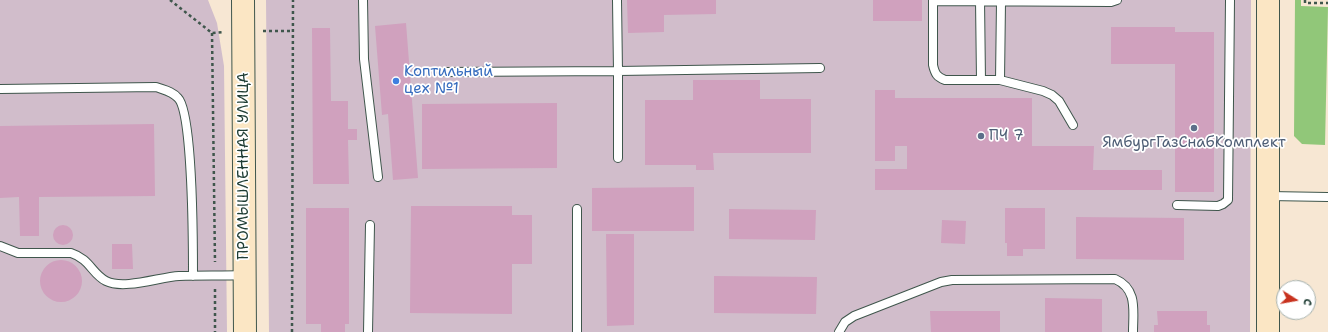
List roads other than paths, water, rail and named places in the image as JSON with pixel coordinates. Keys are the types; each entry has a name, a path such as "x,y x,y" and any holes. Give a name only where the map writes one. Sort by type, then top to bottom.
{"main road":[{"name":"ПРОМЫШЛЕННАЯ УЛИЦА","path":"243,0 245,332"},
{"path":"1268,0 1268,332"}],"lane":[{"path":"362,0 364,59 378,177"},
{"path":"617,0 618,158"},
{"path":"1073,126 1059,101 1052,94 1000,80 945,80 938,77 934,72 933,1 1111,2 1117,0"},
{"path":"1177,205 1218,206 1228,200 1230,0"},
{"path":"980,1 980,80"},
{"path":"1000,80 1001,2"},
{"path":"445,72 820,68"},
{"path":"0,89 156,87 169,91 179,98 184,110 187,128 193,210 193,276"},
{"path":"1268,196 1328,197"},
{"path":"577,209 577,332"},
{"path":"368,332 370,225"},
{"path":"0,246 18,253 71,253 78,255 87,261 106,281 114,283 127,284 180,276 245,275"},
{"path":"839,332 846,322 854,316 941,282 952,280 1115,279 1124,282 1130,290 1133,301 1133,332"}],"place":[{"name":"Коптильный цех №1","path":"396,81"},
{"name":"ЯмбургГазСнабКомплект","path":"1194,128"},
{"name":"ПЧ 7","path":"981,136"}]}
